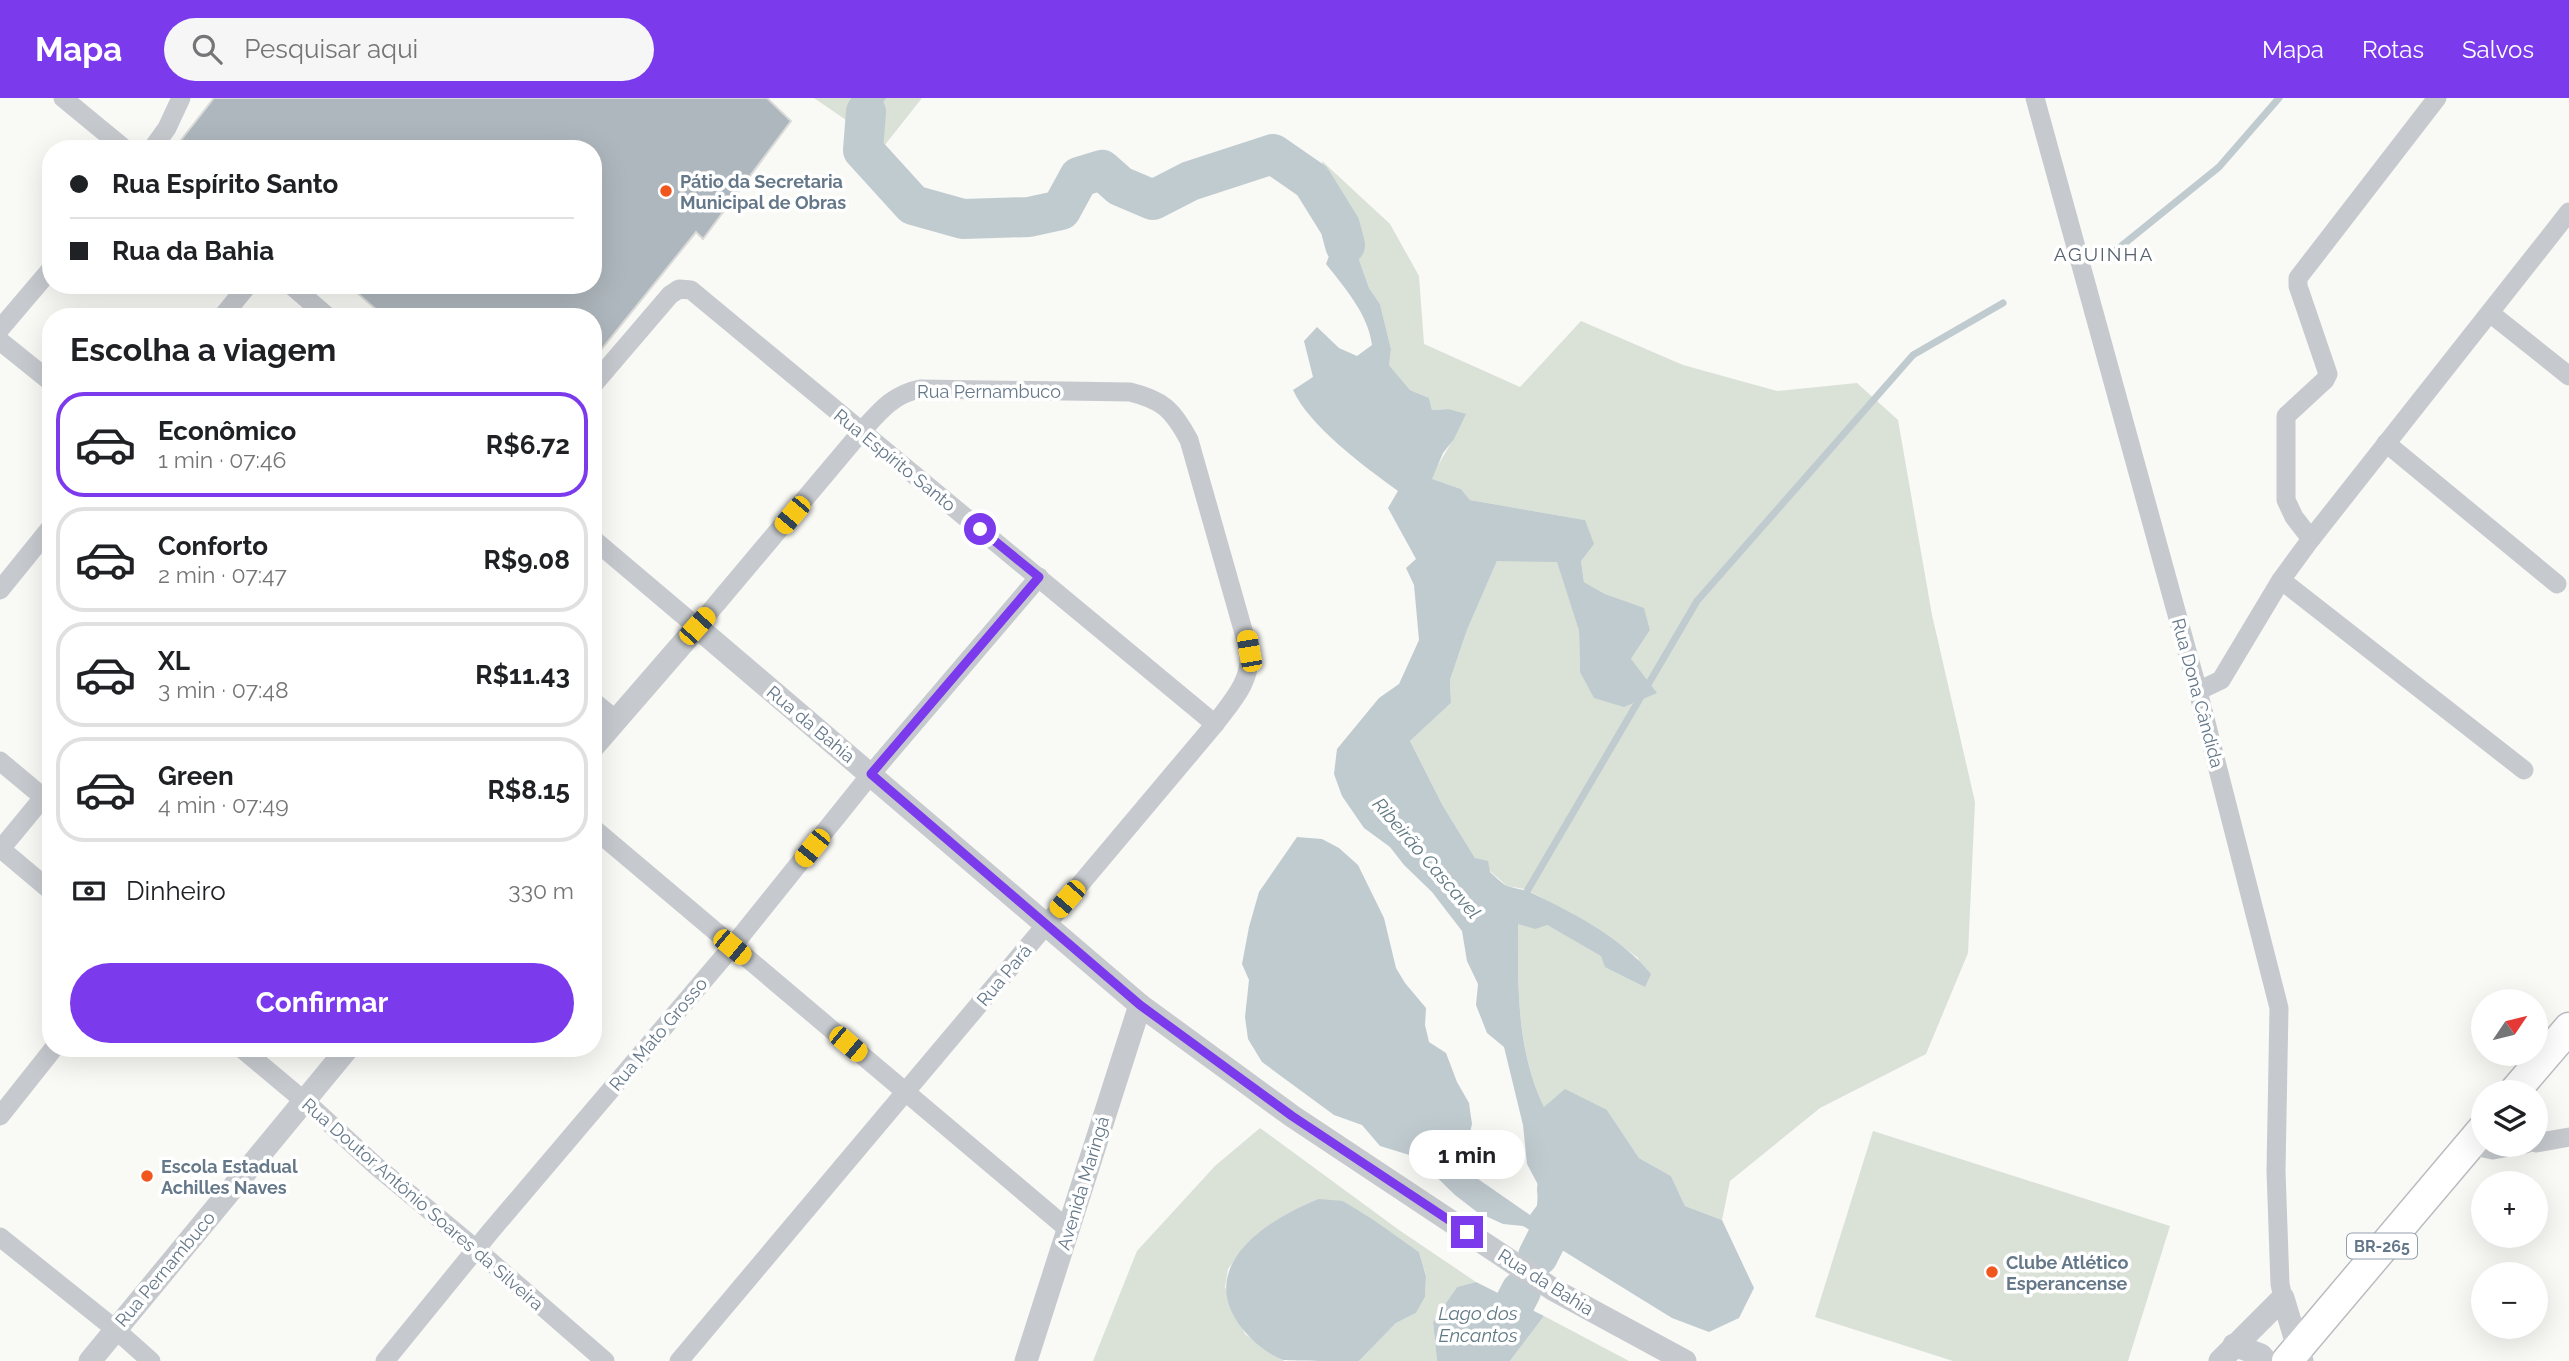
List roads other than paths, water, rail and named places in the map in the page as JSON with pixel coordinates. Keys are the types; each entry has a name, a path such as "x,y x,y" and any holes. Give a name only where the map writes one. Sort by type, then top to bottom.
{"main road":[{"path":"2525,1080 2569,1028"},
{"name":"BR-265","path":"2295,1357 2471,1143"}],"street":[{"path":"63,98 114,140"},
{"path":"158,140 181,98"},
{"name":"Rua Dona Cândida","path":"2035,98 2198,691 2279,1008 2276,1171 2280,1284 2283,1298"},
{"path":"2311,539 2288,508 2286,500 2286,416 2325,380 2328,374 2298,286 2298,278 2437,98"},
{"path":"2198,691 2221,680 2281,580 2311,539 2569,212"},
{"path":"0,329 42,280"},
{"name":"Rua Espírito Santo","path":"602,374 670,295 685,288 698,293 861,432 1215,724"},
{"path":"229,308 241,294"},
{"path":"301,294 318,308"},
{"path":"2490,313 2569,376"},
{"path":"0,341 42,375"},
{"name":"Rua Pernambuco","path":"602,736 861,432 888,402 908,391 1130,392 1150,397 1165,405 1177,418 1189,440"},
{"name":"Rua Pará","path":"679,1361 1215,724 1242,688 1250,664 1246,634 1189,440"},
{"path":"2386,443 2557,584"},
{"path":"0,590 42,538"},
{"name":"Rua da Bahia","path":"602,547 1140,1005 1292,1116 1554,1290 1685,1361"},
{"name":"Rua Mato Grosso","path":"385,1361 476,1249 732,947 871,774 1039,577"},
{"path":"2281,580 2524,769"},
{"path":"602,708 616,720"},
{"path":"0,761 42,790"},
{"path":"42,799 1,850 42,884"},
{"path":"602,836 1069,1230"},
{"name":"Avenida Maringá","path":"1026,1361 1140,1005"},
{"path":"0,1116 47,1057"},
{"name":"Rua Doutor Antônio Soares da Silveira","path":"252,1057 605,1361"},
{"name":"Rua Pernambuco","path":"90,1361 341,1057"},
{"path":"2548,1141 2569,1137"},
{"path":"0,1237 151,1361"},
{"path":"2227,1353 2283,1298"},
{"path":"2283,1298 2295,1357"},
{"path":"2227,1353 2261,1355 2266,1361"}],"water":[{"path":"1326,188 1350,234 1369,288 1380,304 1391,349 1389,365 1410,390 1429,398 1432,410 1448,409 1466,414 1454,439 1443,453 1432,479 1461,489 1470,500 1585,520 1594,544 1581,561 1584,582 1605,594 1644,608 1650,630 1631,659 1657,693 1624,707 1594,698 1580,672 1579,631 1557,562 1497,561 1467,630 1450,680 1451,703 1410,741 1443,806 1475,858 1488,861 1490,872 1507,886 1531,892 1597,928 1626,949 1651,974 1645,987 1605,967 1601,956 1547,925 1535,929 1518,924 1523,1040 1528,1063 1544,1107 1565,1089 1607,1110 1639,1158 1671,1176 1685,1206 1722,1220 1754,1288 1739,1318 1709,1332 1672,1318 1523,1226 1503,1224 1477,1212 1455,1195 1416,1157 1380,1146 1362,1125 1334,1115 1262,1062 1248,1039 1245,1017 1249,980 1242,964 1259,892 1297,837 1322,839 1339,848 1358,865 1384,918 1396,968 1426,1008 1425,1025 1429,1042 1446,1053 1457,1082 1469,1103 1472,1124 1466,1149 1465,1170 1530,1215 1544,1196 1527,1164 1523,1125 1504,1047 1487,1033 1476,1005 1478,984 1467,961 1462,931 1432,892 1390,847 1364,828 1342,796 1334,774 1337,749 1379,698 1399,684 1419,640 1414,585 1406,568 1416,559 1388,508 1398,491 1354,458 1325,431 1301,404 1293,390 1313,377 1304,341 1317,327 1339,348 1357,356 1372,345 1361,312 1326,264 1333,245 1315,207"},
{"path":"1319,1199 1343,1201 1419,1252 1426,1276 1425,1297 1416,1313 1396,1323 1359,1361 1283,1360 1276,1357 1244,1331 1235,1318 1227,1297 1227,1277 1247,1243 1282,1217"},
{"name":"Lago dos Encantos","path":"1476,1282 1544,1316 1510,1361 1437,1361 1433,1322 1457,1287"}],"waterway":[{"name":"Ribeirão Cascavel","path":"855,98 866,112 882,98"},
{"path":"2104,260 2219,167 2279,98"},
{"name":"Ribeirão Cascavel","path":"866,112 863,150 913,205 963,219 1029,217 1061,210 1079,177 1102,170 1120,186 1153,200 1190,181 1273,154 1312,181 1340,226 1345,245"},
{"path":"1523,898 1697,601 1913,355 2003,303"},
{"name":"Ribeirão Cascavel","path":"1538,1256 1555,1216 1557,1189"},
{"name":"Ribeirão Cascavel","path":"1485,1361 1521,1291"}],"place":[{"name":"Pátio da Secretaria Municipal de Obras","path":"666,191"},
{"name":"Escola Estadual Achilles Naves","path":"147,1176"},
{"name":"Clube Atlético Esperancense","path":"1992,1272"}],"district":[{"name":"AGUINHA","path":"2104,254"}]}
